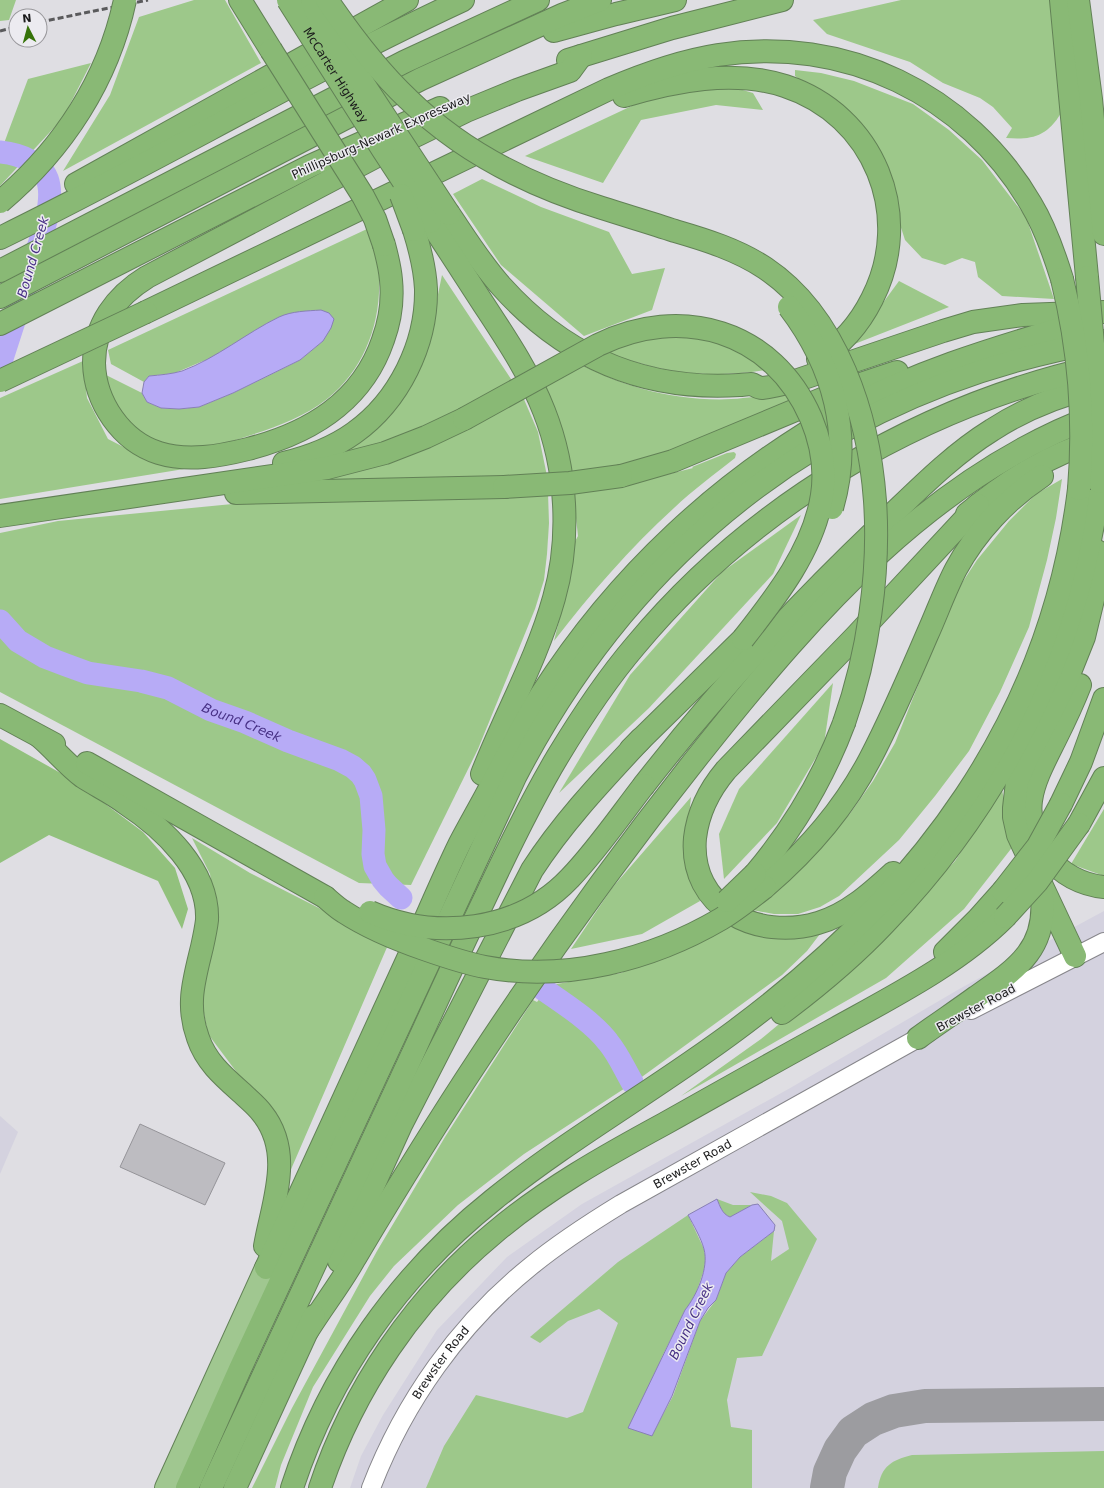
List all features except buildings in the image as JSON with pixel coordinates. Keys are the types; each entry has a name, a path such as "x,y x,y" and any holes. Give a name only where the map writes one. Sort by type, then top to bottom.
{"highway":[{"path":"0,202 45,158 81,110 99,78 108,56 119,26 125,0"},
{"path":"240,0 357,186 375,219 390,269 392,291 390,314 380,348 361,383 341,403 320,419 297,432 255,447 218,455 188,458 160,454 142,446 125,433 111,416 102,398 96,377 94,357 103,325 108,315 128,290 147,277 417,135 466,111 517,90 570,71 581,56"},
{"name":"McCarter Highway","path":"288,0 383,150 386,168 405,204 431,222"},
{"path":"312,0 431,222 510,345 535,392 548,423 556,449 563,499 562,552 554,598 534,652 483,773 461,842"},
{"path":"327,0 361,46 407,98 442,129 480,154 520,177 562,195 722,246 754,262 774,275 800,298 820,324 834,348 847,376 857,404 866,438 872,470 876,533 872,591 866,637 855,688 832,754 807,802 778,845 760,881"},
{"path":"0,231 58,194 406,0"},
{"path":"0,238 111,182 356,52 463,0"},
{"path":"0,271 404,62 538,0"},
{"path":"0,297 414,82 562,15 600,0"},
{"path":"483,50 616,14 675,0"},
{"name":"Phillipsburg-Newark Expressway","path":"0,324 259,191 353,146 454,102 518,77 581,56 687,24 782,0"},
{"path":"1061,0 1098,400 1099,482 1097,575 1094,600 1084,637 1066,682 1021,774 1014,799 1014,817 1017,830 1026,852 1076,956"},
{"path":"1078,0 1091,99 1104,234"},
{"path":"0,381 629,80 696,59 719,55 765,52 810,54 837,59 878,72 899,81 939,103 975,132 1006,166 1032,205 1052,247 1062,279 1071,316 1079,372 1082,432 1079,489 1075,521 1066,565 1054,610 1039,655 1021,698 980,773 950,818 892,891 843,942 808,973 716,1045 510,1186 474,1215 429,1258 394,1298 366,1336 342,1376 311,1438 292,1488"},
{"path":"502,140 578,111 631,94 672,84 714,79 751,79 784,86 817,100 835,113 859,139 872,160 878,171 885,194 889,216 889,239 883,275 874,296 862,316 848,334 832,349 804,366 759,379 750,384"},
{"path":"431,222 482,262 517,304 547,329 576,348 622,370 663,382 684,385 704,386 750,384 761,388 795,381 973,322 1023,315 1104,312"},
{"path":"236,482 249,471 310,456 337,444 362,427 391,396 405,373 415,351 424,316 425,276 431,222"},
{"path":"361,1165 528,857 553,824 743,640 778,603 798,579 811,560 822,538 833,504 840,470 840,446 837,412 829,377 818,351 802,326 765,280 737,258 717,246 695,237"},
{"path":"159,492 253,493 504,487 570,483 621,476 680,458 846,389 882,376 1001,339 1104,320"},
{"path":"0,516 312,471 357,461 385,453 426,437 464,419 617,336 642,329 669,325 701,328 734,338 764,355 795,389 807,410 820,446 823,483 817,516 802,552 786,580 769,606 743,640"},
{"path":"166,1488 461,842 525,721 568,655 612,599 661,546 695,514 750,470 786,446 828,420 913,378 956,361 1016,341 1063,328"},
{"path":"187,1488 234,1383 515,777 531,746 556,704 605,634 640,592 706,526 779,471 859,422 901,402 966,376 1049,352 1104,341"},
{"path":"211,1488 489,889 544,780 568,740 597,695 635,646 666,611 717,560 755,528 814,486 858,460 926,425 1000,394 1048,379 1104,365"},
{"path":"325,896 347,901 376,915 397,922 432,928 470,927 492,923 511,917 539,903 556,892 570,878 644,785 724,689 797,607 863,542 948,463 981,437 1023,412 1071,393 1104,385"},
{"path":"308,1330 354,1261 401,1180 478,1059 571,923 700,754 774,664 838,594 889,545 943,499 981,472 1042,438 1104,413"},
{"path":"627,848 925,549 1012,479 1070,449 1104,438"},
{"path":"0,715 325,896 343,912 395,938 465,963 486,967 521,971 567,970 612,963 641,954 674,938 799,857 849,795 863,772 895,708 956,569 980,533 1003,507 1038,479 1060,465 1104,442"},
{"path":"567,1146 596,1135 747,1038 792,1006 829,976 872,936 897,911 940,859 972,815 999,772 1019,738 1046,681 1060,647 1077,596 1092,533 1099,482"},
{"path":"950,818 885,880 856,903 828,920 800,927 781,928 762,926 730,914 718,903 708,890 700,874 696,856 695,839 701,813 719,778 860,632 978,505"},
{"path":"1104,611 1096,641 1083,679 1068,714 1034,783 1030,810 1037,837 1053,863 1075,880 1104,887"},
{"path":"869,1009 917,976 944,953 1003,891 1038,846 1061,804 1084,755 1104,699"},
{"path":"40,737 82,776 125,802 158,829 183,855 200,882 205,901 207,920 191,994 191,1010 195,1031 200,1045 215,1069 262,1113 273,1131 279,1153 280,1170 277,1192 265,1248 266,1268"},
{"path":"235,1488 394,1140 532,870 555,837 578,809 641,739"},
{"path":"320,1488 335,1449 358,1400 372,1375 398,1336 443,1281 459,1264 493,1234 548,1193 594,1164 869,1009 961,954 988,933 1005,917 1042,876 1079,824 1104,778"},
{"path":"918,1038 1007,975 1025,958 1033,945 1042,922 1042,904 1037,874"}],"street":[{"name":"Brewster Road","path":"371,1488 400,1425 433,1370 476,1316 526,1269 572,1235 621,1204 918,1038 1104,942"}],"shaded area":[{"path":"1104,911 1104,1488 350,1488 361,1456 383,1415 437,1330 507,1257 582,1204 792,1087 961,988"},
{"path":"0,1116 18,1132 0,1174"}],"green space":[{"path":"0,0 16,0 13,8 8,8 8,20 0,21"},
{"path":"194,0 225,0 261,63 63,171 110,95 139,17"},
{"path":"901,0 1050,0 1061,113 1056,121 1044,132 1038,135 1023,138 1006,138 1012,128 993,107 980,98 943,83 910,62 827,34 813,20"},
{"path":"91,63 63,118 0,186 0,154 28,79"},
{"path":"795,70 821,73 854,81 913,104 949,130 982,160 1026,217 1054,299 1002,296 978,277 975,262 962,258 945,265 922,258 905,240 896,212 835,104 795,76"},
{"path":"715,82 753,93 763,110 716,105 641,120 603,183 525,156 653,96"},
{"path":"482,179 541,207 609,232 632,274 665,268 652,310 584,336 501,265 453,194"},
{"path":"367,229 376,250 379,265 379,296 373,329 360,361 351,375 340,388 318,406 288,422 256,434 218,445 191,448 165,444 140,432 117,408 111,396 104,374 142,393 147,402 161,408 179,409 199,407 233,393 300,360 323,341 203,361 175,373 149,376 144,382 111,364 108,350"},
{"path":"442,275 513,382 453,415 372,448 330,454 428,343"},
{"path":"899,281 949,307 852,345"},
{"path":"673,336 700,338 726,344 766,370 724,374 682,372 654,367 607,353 639,341"},
{"path":"83,361 87,398 108,439 143,457 184,469 0,499 0,398"},
{"path":"581,365 627,384 666,394 705,399 731,399 785,391 792,400 688,446 631,463 573,474 562,429 544,385"},
{"path":"523,397 538,432 547,476 282,481"},
{"path":"734,452 736,454 735,458 681,501 626,555 554,641 566,593 573,545 578,536 573,491 649,479 693,468 692,467 727,453"},
{"path":"1062,479 1056,518 1047,560 1029,627 1000,692 969,751 899,840 839,896 820,907 798,914 774,914 752,910 806,863 849,815 873,781 895,743 947,613 960,586 977,560 1009,521 1036,494"},
{"path":"548,493 549,523 547,554 544,580 535,609 478,749 411,885 359,883 0,692 0,533 58,521 253,502"},
{"path":"801,515 773,574 649,708 559,793 630,675 722,572"},
{"path":"833,683 824,744 777,823 724,879 719,834 739,789"},
{"path":"0,739 73,780 143,832 175,868 188,909 182,929 158,881 49,835 0,863"},
{"path":"1002,790 1014,845 964,909 886,978 681,1096 761,1039 877,943 955,861"},
{"path":"691,797 685,854 700,901 642,934 571,949 612,888"},
{"path":"1104,809 1104,876 1071,864"},
{"path":"192,838 250,873 368,933 388,945 289,1174 277,1114 238,1074 208,1034 200,992 218,924 210,874"},
{"path":"727,926 790,938 820,934 807,951 782,975 639,1079 524,1154 458,1205 394,1266 370,1296 313,1387 281,1465 275,1488 252,1488 292,1408 377,1251 445,1137 533,1000 537,1002 551,985 621,973"},
{"path":"750,1192 771,1196 787,1203 817,1239 762,1356 737,1358 727,1400 731,1427 752,1430 752,1488 426,1488 444,1446 476,1395 567,1418 583,1412 618,1323 599,1309 568,1321 540,1343 530,1337 618,1262 688,1215 704,1249 706,1261 694,1299 685,1310 661,1359 652,1435 673,1396 700,1321 716,1300 726,1273 740,1257 774,1231 771,1261 789,1249 782,1221"},
{"path":"717,1199 733,1205 752,1205 730,1217 723,1212"},
{"path":"1104,1451 1104,1488 878,1488 882,1474 889,1465 899,1459 912,1455"}],"water":[{"path":"321,310 329,313 334,319 331,328 323,341 300,360 233,393 199,407 179,409 161,408 147,402 142,393 144,382 149,376 178,372 195,366 267,323 284,315"},
{"path":"717,1199 723,1212 730,1217 752,1205 758,1204 775,1225 774,1231 740,1257 726,1273 716,1300 708,1308 700,1321 672,1396 652,1436 628,1428 685,1310 694,1297 701,1281 705,1264 704,1249 688,1215"}],"waterway":[{"name":"Bound Creek","path":"0,152 16,155 31,161 43,171 47,178 50,196 44,228 0,365"},
{"name":"Bound Creek","path":"0,621 18,641 45,657 88,673 141,681 168,688 211,710 340,760 353,767 365,780 371,796 374,830 373,854 375,866 383,880 401,898"},
{"name":"Bound Creek","path":"543,989 577,1013 602,1035 615,1051 632,1082"}],"taxiway":[{"path":"827,1488 830,1472 840,1450 853,1432 873,1419 894,1411 925,1406 1104,1404"}],"railway":[{"path":"48,20 148,0"},
{"path":"0,31 8,29"}]}
